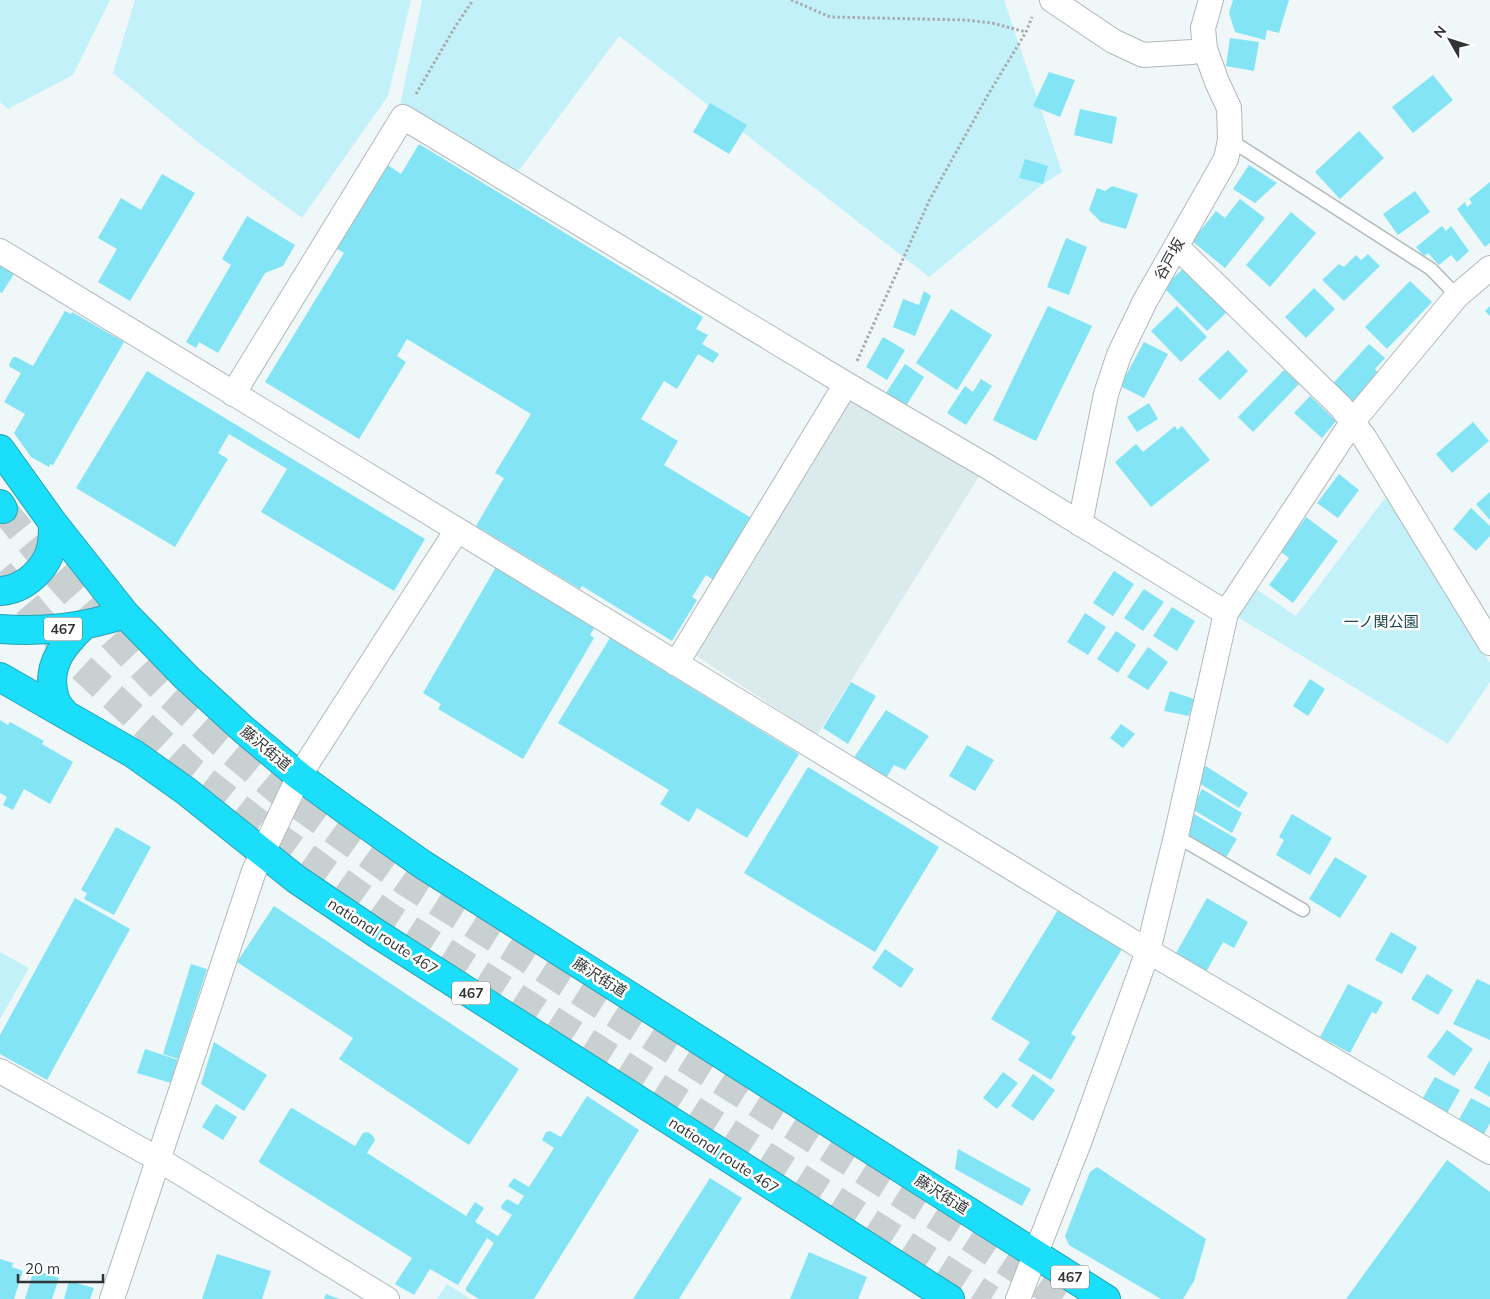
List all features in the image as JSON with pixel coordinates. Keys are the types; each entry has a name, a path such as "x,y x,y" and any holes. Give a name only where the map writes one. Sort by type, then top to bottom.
{"highway":[{"name":"藤沢街道","path":"0,449 53,523 125,614 186,677 244,730 299,776 422,864 1106,1299"},
{"path":"0,591 22,585 38,573 46,561 52,544 53,523"},
{"name":"467","path":"0,629 26,631 63,629 83,626 125,614"},
{"path":"65,714 55,700 52,684 53,668 59,654 68,641 83,626"},
{"name":"national route 467","path":"0,677 134,754 186,791 296,879 950,1299"}],"street":[{"path":"1052,0 1113,40 1143,55 1192,52 1205,49"},
{"name":"谷戸坂","path":"1080,524 1106,394 1120,355 1145,301 1226,159 1230,140 1229,108 1205,49 1203,28 1211,0"},
{"path":"233,394 404,117 846,384 988,467 1226,613"},
{"path":"1176,246 1342,407 1364,437 1490,643"},
{"path":"0,251 1148,952 1490,1152"},
{"path":"1018,1299 1080,1140 1148,952 1226,613 1353,421 1457,296 1490,268"},
{"path":"676,664 846,384"},
{"path":"112,1299 254,872 299,776 456,530"},
{"path":"0,1071 158,1158 376,1296"}],"lane":[{"path":"1230,140 1431,269 1457,296"},
{"path":"1176,836 1303,910"}],"path":[{"path":"404,117 455,27 473,0"},
{"path":"790,0 830,17 966,20 992,23 1026,32"},
{"path":"846,384 930,199 989,93 1026,32 1032,16"}],"shaded area":[{"path":"846,384 980,475 817,735 695,655"}],"green space":[{"path":"0,0 110,0 73,75 8,109 0,102"},
{"path":"135,0 411,0 388,96 302,218 199,143 113,73"},
{"path":"422,0 1004,0 1062,172 1043,184 929,277 619,36 517,173 399,110"},
{"name":"一ノ関公園","path":"1388,494 1490,663 1490,682 1448,744 1236,616 1253,587 1296,616"},
{"path":"0,952 29,968 0,1019"},
{"path":"447,1284 470,1299 437,1299"}],"building":[{"path":"1233,0 1289,0 1279,33 1267,30 1265,40 1235,32 1229,13"},
{"path":"1230,38 1259,42 1254,71 1226,66"},
{"path":"1049,72 1075,80 1060,117 1033,106"},
{"path":"1433,75 1453,100 1413,133 1392,107"},
{"path":"710,103 747,125 729,154 693,132"},
{"path":"1080,109 1117,117 1112,144 1074,135"},
{"path":"1359,131 1384,158 1340,199 1315,172"},
{"path":"419,144 703,317 696,329 708,335 702,344 719,354 713,363 698,354 677,389 664,381 641,419 678,441 664,465 753,519 715,581 706,575 692,597 697,600 672,641 582,586 580,589 476,526 504,478 495,473 531,414 407,339 397,356 406,362 359,439 265,382 344,253 337,249 388,165 401,174"},
{"path":"1025,159 1048,166 1043,184 1019,178"},
{"path":"1249,165 1277,183 1255,203 1233,189"},
{"path":"162,174 195,193 130,301 98,282 117,249 98,238 121,198 141,210"},
{"path":"1490,182 1490,243 1485,247 1457,209 1465,202 1467,207 1472,203 1469,199"},
{"path":"1112,186 1138,194 1126,229 1101,222 1089,210 1097,188 1105,191"},
{"path":"1415,191 1430,212 1398,235 1383,214"},
{"path":"1240,199 1265,218 1225,268 1192,241 1216,211 1225,218"},
{"path":"1291,212 1316,233 1270,287 1246,265"},
{"path":"247,216 295,245 283,266 265,273 218,353 199,342 196,348 186,342 231,265 222,259"},
{"path":"1442,226 1446,231 1451,226 1469,251 1457,262 1451,255 1439,265 1428,253 1424,256 1416,247"},
{"path":"1066,238 1087,247 1069,295 1047,287"},
{"path":"1368,254 1380,266 1344,301 1322,280 1339,264 1344,267 1356,255 1361,260"},
{"path":"0,263 15,272 2,293 0,292"},
{"path":"1184,268 1227,312 1207,331 1163,287"},
{"path":"1410,281 1432,302 1387,349 1365,327"},
{"path":"1314,288 1335,309 1306,338 1285,317"},
{"path":"924,291 931,296 915,336 893,327 903,299 919,305"},
{"path":"1048,306 1092,326 1036,441 993,420"},
{"path":"1177,306 1207,337 1181,362 1151,331"},
{"path":"1490,306 1490,316 1485,311"},
{"path":"951,309 992,335 957,390 916,363"},
{"path":"65,311 71,314 72,312 124,342 53,465 50,464 49,467 31,457 14,433 25,414 4,402 21,373 9,365 13,357 33,366"},
{"path":"883,337 905,350 887,380 866,367"},
{"path":"1144,342 1168,354 1144,398 1120,386"},
{"path":"1369,344 1385,358 1375,369 1381,376 1348,412 1327,390"},
{"path":"1228,350 1248,371 1220,400 1198,379"},
{"path":"905,364 924,377 906,406 886,393"},
{"path":"1284,370 1299,384 1253,432 1238,417"},
{"path":"147,371 425,539 394,591 261,512 287,469 229,434 218,453 228,459 175,547 76,488"},
{"path":"981,379 992,386 966,425 947,413 965,386 973,392"},
{"path":"1310,396 1336,421 1322,438 1294,413"},
{"path":"1149,403 1158,419 1137,432 1127,417"},
{"path":"1473,422 1489,441 1452,473 1436,454"},
{"path":"1175,426 1177,430 1182,426 1210,460 1151,507 1115,462 1136,444 1143,452"},
{"path":"1339,474 1359,490 1338,518 1317,503"},
{"path":"1490,492 1490,520 1476,504"},
{"path":"1471,508 1490,526 1490,536 1476,551 1453,529"},
{"path":"1306,517 1338,541 1293,603 1269,585 1289,558 1281,552"},
{"path":"496,567 596,625 590,635 594,638 523,759 438,709 441,704 423,693"},
{"path":"1114,571 1134,584 1113,616 1093,603"},
{"path":"1144,589 1164,602 1143,631 1124,618"},
{"path":"1172,607 1195,621 1177,651 1153,636"},
{"path":"1085,613 1106,627 1088,655 1067,642"},
{"path":"1116,631 1136,645 1118,673 1097,659"},
{"path":"610,638 799,754 747,838 697,808 689,822 660,804 669,790 558,723"},
{"path":"1148,647 1168,662 1148,690 1127,677"},
{"path":"1310,679 1325,689 1308,716 1293,706"},
{"path":"851,682 876,696 848,744 823,728"},
{"path":"1170,691 1194,699 1189,716 1164,711"},
{"path":"886,710 929,736 905,770 894,765 883,783 851,762"},
{"path":"0,720 8,725 10,722 44,741 42,744 73,762 50,804 24,789 13,810 3,805 7,797 0,793"},
{"path":"1121,724 1135,734 1123,748 1110,738"},
{"path":"967,745 994,760 975,791 949,776"},
{"path":"1201,763 1248,793 1239,808 1191,778"},
{"path":"808,767 939,847 875,952 744,873"},
{"path":"1202,789 1242,813 1232,833 1192,809"},
{"path":"1187,810 1237,839 1225,859 1181,833"},
{"path":"1292,814 1332,838 1310,875 1276,855 1284,840 1279,837"},
{"path":"116,827 151,847 114,915 84,899 87,893 81,890"},
{"path":"1335,857 1367,876 1340,918 1309,899"},
{"path":"75,898 130,929 47,1080 0,1054 0,1035"},
{"path":"1207,898 1248,922 1234,948 1223,942 1206,972 1175,955"},
{"path":"274,906 519,1069 469,1145 339,1059 353,1038 237,962"},
{"path":"1058,910 1122,949 1071,1034 1076,1037 1051,1080 1018,1060 1030,1042 991,1019"},
{"path":"1391,932 1417,947 1402,974 1375,960"},
{"path":"885,949 914,969 901,988 872,968"},
{"path":"191,964 207,969 178,1059 163,1054"},
{"path":"1427,974 1453,990 1438,1015 1411,999"},
{"path":"1477,979 1490,985 1490,1040 1453,1024"},
{"path":"1348,984 1383,1002 1376,1014 1372,1012 1350,1053 1320,1037"},
{"path":"1447,1030 1473,1049 1454,1076 1427,1057"},
{"path":"214,1042 267,1075 244,1111 201,1084"},
{"path":"145,1049 178,1060 171,1083 137,1073"},
{"path":"1490,1060 1490,1097 1474,1088"},
{"path":"1003,1072 1018,1083 997,1109 983,1098"},
{"path":"1033,1074 1055,1090 1033,1121 1011,1106"},
{"path":"1435,1077 1460,1090 1445,1117 1420,1103"},
{"path":"587,1096 639,1130 534,1299 479,1299 466,1291 466,1288 494,1243 487,1238 458,1285 430,1269 414,1295 395,1284 412,1258 259,1161 292,1108 355,1146 363,1133 368,1132 375,1140 367,1153 466,1216 475,1202 484,1208 475,1222 498,1236 512,1215 502,1209 501,1206 507,1199 518,1205 524,1196 508,1186 514,1178 529,1187 554,1148 542,1140 546,1132 550,1131 561,1137"},
{"path":"1471,1098 1490,1108 1490,1123 1483,1136 1458,1121"},
{"path":"216,1104 237,1117 223,1140 202,1127"},
{"path":"958,1149 1031,1189 1022,1206 955,1169"},
{"path":"1447,1160 1490,1192 1490,1299 1346,1299"},
{"path":"1097,1167 1206,1239 1194,1281 1183,1299 1161,1299 1069,1245 1065,1236 1090,1172"},
{"path":"710,1178 742,1198 679,1299 633,1299"},
{"path":"809,1252 867,1277 858,1299 790,1299"},
{"path":"217,1254 271,1271 262,1299 202,1299"},
{"path":"0,1259 13,1263 12,1267 23,1271 14,1299 0,1299"},
{"path":"34,1270 59,1278 52,1299 25,1299"},
{"path":"69,1281 94,1288 90,1299 64,1299"},
{"path":"326,1294 339,1299 324,1299"}],"tunnel":[{"path":"3,509 56,574 112,637 163,690 222,744 277,790 407,883 976,1242 1062,1299"},
{"path":"0,572 81,667 194,772 256,821 386,914 991,1299"}]}
